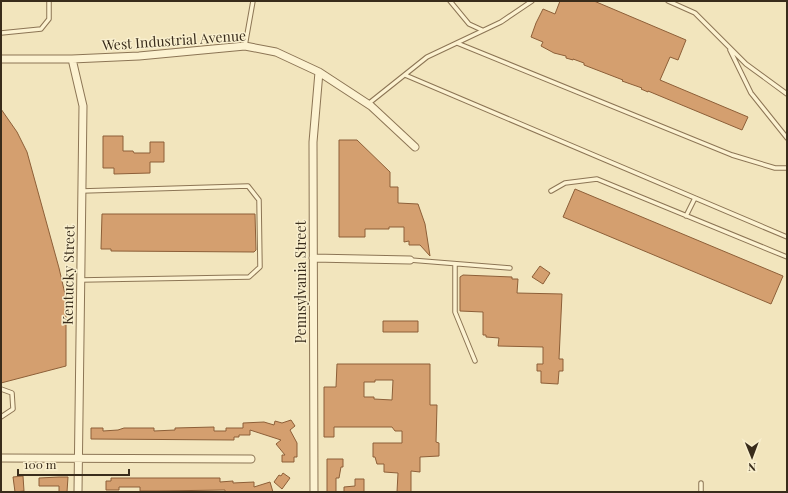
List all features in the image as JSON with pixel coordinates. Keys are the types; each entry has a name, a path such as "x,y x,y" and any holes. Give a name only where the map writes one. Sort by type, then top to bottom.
{"street":[{"name":"West Industrial Avenue","path":"1,59 72,59 139,56 218,47 245,46 276,52 318,72 368,104 415,147"},
{"name":"Kentucky Street","path":"72,59 83,106 78,492"},
{"name":"Pennsylvania Street","path":"314,492 313,142 318,72"},
{"path":"313,258 410,260"},
{"path":"1,458 252,459"}],"lane":[{"path":"1,33 41,29 49,19 49,1"},
{"path":"245,46 253,1"},
{"path":"450,1 469,24 482,30"},
{"path":"368,104 427,57 501,22 532,1"},
{"path":"668,1 695,13 746,64 787,94"},
{"path":"457,43 732,155 775,168 787,168"},
{"path":"728,47 751,93 787,138"},
{"path":"405,75 787,237"},
{"path":"551,191 565,183 597,178 787,257"},
{"path":"81,280 249,278 260,267 259,200 248,186 82,191"},
{"path":"686,216 695,198"},
{"path":"410,260 510,268"},
{"path":"455,264 455,312 475,361"},
{"path":"1,389 12,393 14,400 14,409 1,417"},
{"path":"701,483 701,492"}],"building":[{"path":"560,1 594,1 686,40 678,60 670,57 660,80 748,117 742,130 584,65 584,63 554,53 541,46 543,42 531,37 536,23 543,9 555,14"},
{"path":"1,109 17,132 27,152 59,268 65,294 66,308 66,366 1,383"},
{"path":"103,136 123,136 123,151 133,151 134,153 150,153 150,142 164,142 164,162 150,162 150,173 114,174 114,168 103,168"},
{"path":"339,140 357,140 390,172 390,187 398,187 398,203 418,204 425,224 430,256 420,245 409,245 409,241 404,242 404,227 389,227 389,229 365,229 365,237 339,237"},
{"path":"575,189 783,276 771,304 563,217"},
{"path":"102,214 255,214 256,250 254,252 111,251 111,249 101,249"},
{"path":"540,266 550,273 543,284 532,277"},
{"path":"463,275 512,277 512,279 518,279 517,293 562,294 559,359 563,359 563,371 559,371 558,384 541,383 541,371 537,371 537,364 543,364 543,347 498,346 499,338 486,337 486,335 483,335 483,312 460,311 460,277"},
{"path":"383,321 418,321 418,332 383,332"},
{"path":"337,364 430,364 430,405 437,405 436,442 439,443 439,456 420,457 420,472 411,471 411,492 397,492 398,473 384,472 384,464 377,464 375,457 373,457 373,443 402,443 402,431 395,431 392,427 334,427 334,437 324,437 324,387 336,387","holes":["375,380 393,380 392,400 364,397 364,382 375,382"]},
{"path":"291,420 295,426 290,430 297,443 297,457 294,457 294,462 282,462 282,455 285,455 276,444 281,440 250,430 250,435 239,435 239,437 234,437 234,440 91,439 91,428 103,428 103,431 124,428 154,428 154,431 175,430 175,428 214,427 214,431 226,431 226,428 243,428 243,423 264,422 274,425 275,421 282,423"},
{"path":"327,459 343,459 343,467 341,467 339,478 336,478 336,492 327,492"},
{"path":"283,473 290,478 282,489 274,482 279,475 281,476"},
{"path":"23,476 24,491 15,492 13,477"},
{"path":"68,477 67,492 59,492 59,486 39,486 39,478"},
{"path":"111,478 220,478 220,482 254,482 254,487 270,482 273,492 225,492 225,490 140,491 140,487 119,487 119,490 106,490 106,481 111,481"},
{"path":"355,479 364,479 364,492 344,492 344,487 355,486"}]}
